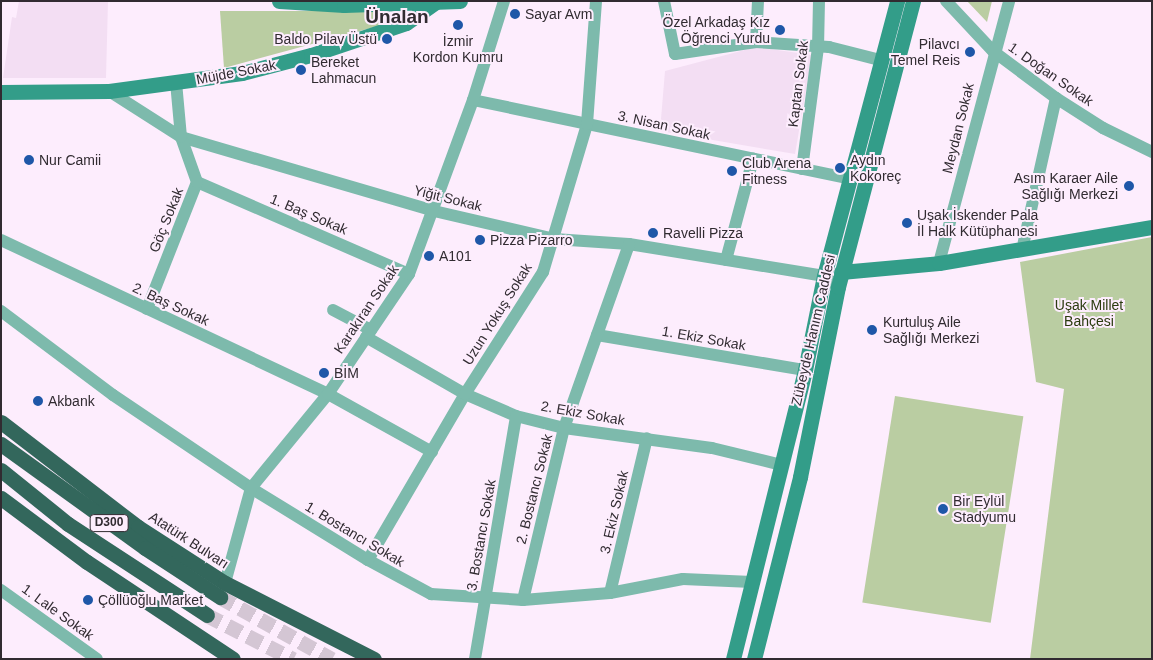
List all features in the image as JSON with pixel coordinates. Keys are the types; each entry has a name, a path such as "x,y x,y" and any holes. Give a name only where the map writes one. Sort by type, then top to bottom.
{"highway":[{"name":"Atatürk Bulvarı","path":"1,422 223,590"},
{"name":"Atatürk Bulvarı","path":"1,444 137,543 223,590 374,659"},
{"name":"D300","path":"1,470 68,524 207,615"},
{"path":"1,498 217,655 233,659"}],"main road":[{"path":"279,1 344,3 460,1"},
{"name":"Zübeyde Hanım Caddesi","path":"733,659 805,370 823,281 897,1"},
{"name":"Zübeyde Hanım Caddesi","path":"754,659 800,478 840,280 913,1"},
{"name":"Müjde Sokak","path":"1,92 109,91 242,73 311,56 406,23 435,2"},
{"path":"840,280 1152,227"}],"street":[{"name":"Karakıran Sokak","path":"223,590 251,488 328,394 409,274 434,211 473,100 504,1"},
{"name":"Uzun Yokuş Sokak","path":"368,560 465,394 543,272 587,124 596,1"},
{"path":"664,1 675,54 756,42 818,48 829,47 880,60"},
{"path":"756,42 758,1"},
{"name":"Kaptan Sokak","path":"802,169 818,48 819,1"},
{"name":"1. Doğan Sokak","path":"946,1 993,51 1056,98 1103,128 1152,152"},
{"name":"Meydan Sokak","path":"939,263 993,51 1009,1"},
{"name":"Göç Sokak","path":"147,309 197,182 181,137 176,82"},
{"name":"Yiğit Sokak","path":"109,91 181,137 434,211 554,239 629,244 726,260 799,274 823,281"},
{"path":"1022,250 1056,98"},
{"name":"3. Nisan Sokak","path":"473,100 850,180"},
{"path":"726,260 753,159"},
{"name":"1. Baş Sokak","path":"197,182 409,274"},
{"name":"2. Baş Sokak","path":"1,240 328,394 432,452"},
{"name":"2. Bostancı Sokak","path":"523,600 564,428 629,244"},
{"path":"823,281 840,280"},
{"name":"2. Ekiz Sokak","path":"333,310 465,394 516,416 564,428 712,448 782,465"},
{"name":"1. Bostancı Sokak","path":"1,311 113,395 251,488 368,560 431,594 523,600 610,593 683,579 752,582"},
{"name":"1. Ekiz Sokak","path":"597,335 805,370"},
{"name":"3. Bostancı Sokak","path":"475,659 516,416"},
{"name":"3. Ekiz Sokak","path":"610,593 647,438"},
{"name":"1. Lale Sokak","path":"1,590 98,659"}],"shaded area":[{"path":"19,1 108,1 106,78 3,78 12,17 16,18"},
{"path":"756,47 812,55 795,154 660,131 665,71"}],"green space":[{"path":"967,1 992,1 987,22"},
{"path":"220,11 381,11 382,25 224,68"},
{"name":"Uşak Millet Bahçesi","path":"1152,237 1152,659 1030,659 1064,389 1036,382 1020,262"},
{"name":"Bir Eylül Stadyumu","path":"895,396 1023,416 991,623 862,602"}],"tunnel":[{"path":"220,597 332,659"},
{"path":"207,615 293,659"}],"place":[{"name":"Sayar Avm","path":"515,14"},
{"name":"İzmir Kordon Kumru","path":"458,25"},
{"name":"Özel Arkadaş Kız Öğrenci Yurdu","path":"780,30"},
{"name":"Baldo Pilav Üstü","path":"387,39"},
{"name":"Pilavcı Temel Reis","path":"970,52"},
{"name":"Bereket Lahmacun","path":"301,70"},
{"name":"Nur Camii","path":"29,160"},
{"name":"Aydın Kokoreç","path":"840,168"},
{"name":"Club Arena Fitness","path":"732,171"},
{"name":"Asım Karaer Aile Sağlığı Merkezi","path":"1129,186"},
{"name":"Uşak İskender Pala İl Halk Kütüphanesi","path":"907,223"},
{"name":"Ravelli Pizza","path":"653,233"},
{"name":"Pizza Pizarro","path":"480,240"},
{"name":"A101","path":"429,256"},
{"name":"Kurtuluş Aile Sağlığı Merkezi","path":"872,330"},
{"name":"BİM","path":"324,373"},
{"name":"Akbank","path":"38,401"},
{"name":"Bir Eylül Stadyumu","path":"943,509"},
{"name":"Çöllüoğlu Market","path":"88,600"}],"district":[{"name":"Ünalan","path":"397,17"}]}
